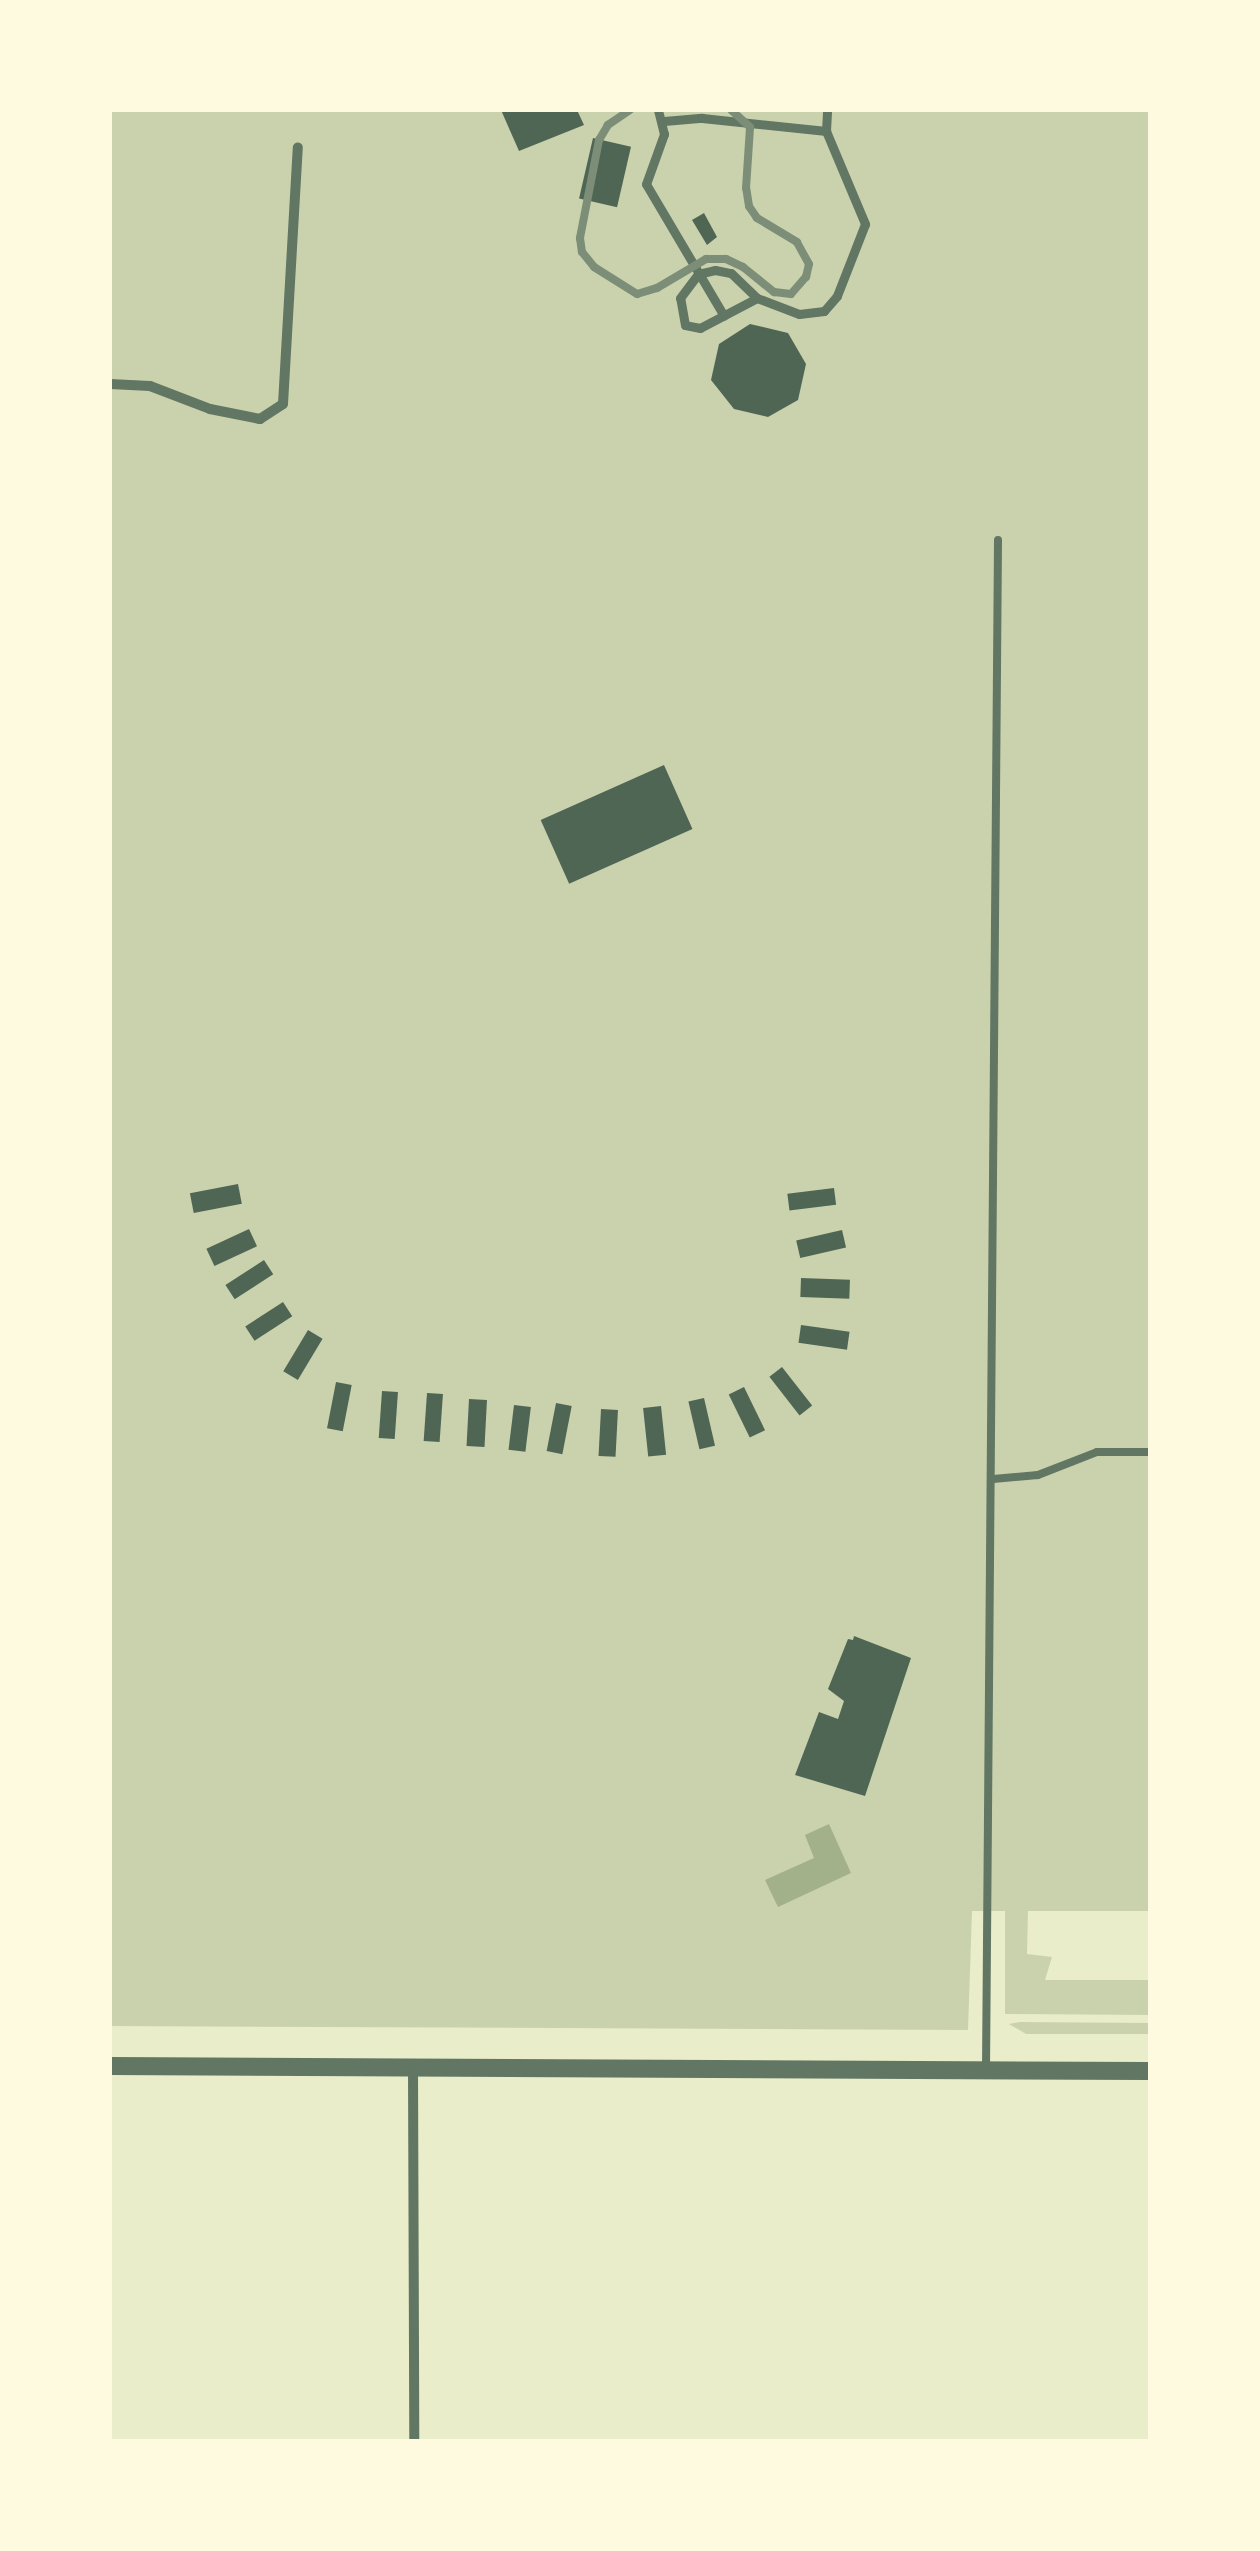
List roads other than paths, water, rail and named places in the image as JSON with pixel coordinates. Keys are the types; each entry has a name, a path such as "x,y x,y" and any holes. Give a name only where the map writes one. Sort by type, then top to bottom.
{"street":[{"path":"658,110 664,121 646,184 724,316"},
{"path":"698,274 731,273 757,298 799,314 824,311 838,296 865,224 826,131 827,110"},
{"path":"664,121 702,118 792,131 826,131"},
{"path":"110,384 150,386 210,409 260,419 283,404 298,147"},
{"path":"698,274 680,298 680,313 686,324 700,328 757,298"},
{"path":"110,2066 1150,2071"},
{"path":"413,2067 414,2441"}],"lane":[{"path":"986,2069 998,540"},
{"path":"993,1479 1038,1475 1097,1452 1150,1452"}],"railway":[{"path":"630,110 608,125 599,140 580,238 582,252 594,267 637,294 657,288 706,259 726,259 743,267 774,292 791,294 806,277 809,264 797,242 757,218 749,206 746,188 750,127 731,110"}]}
